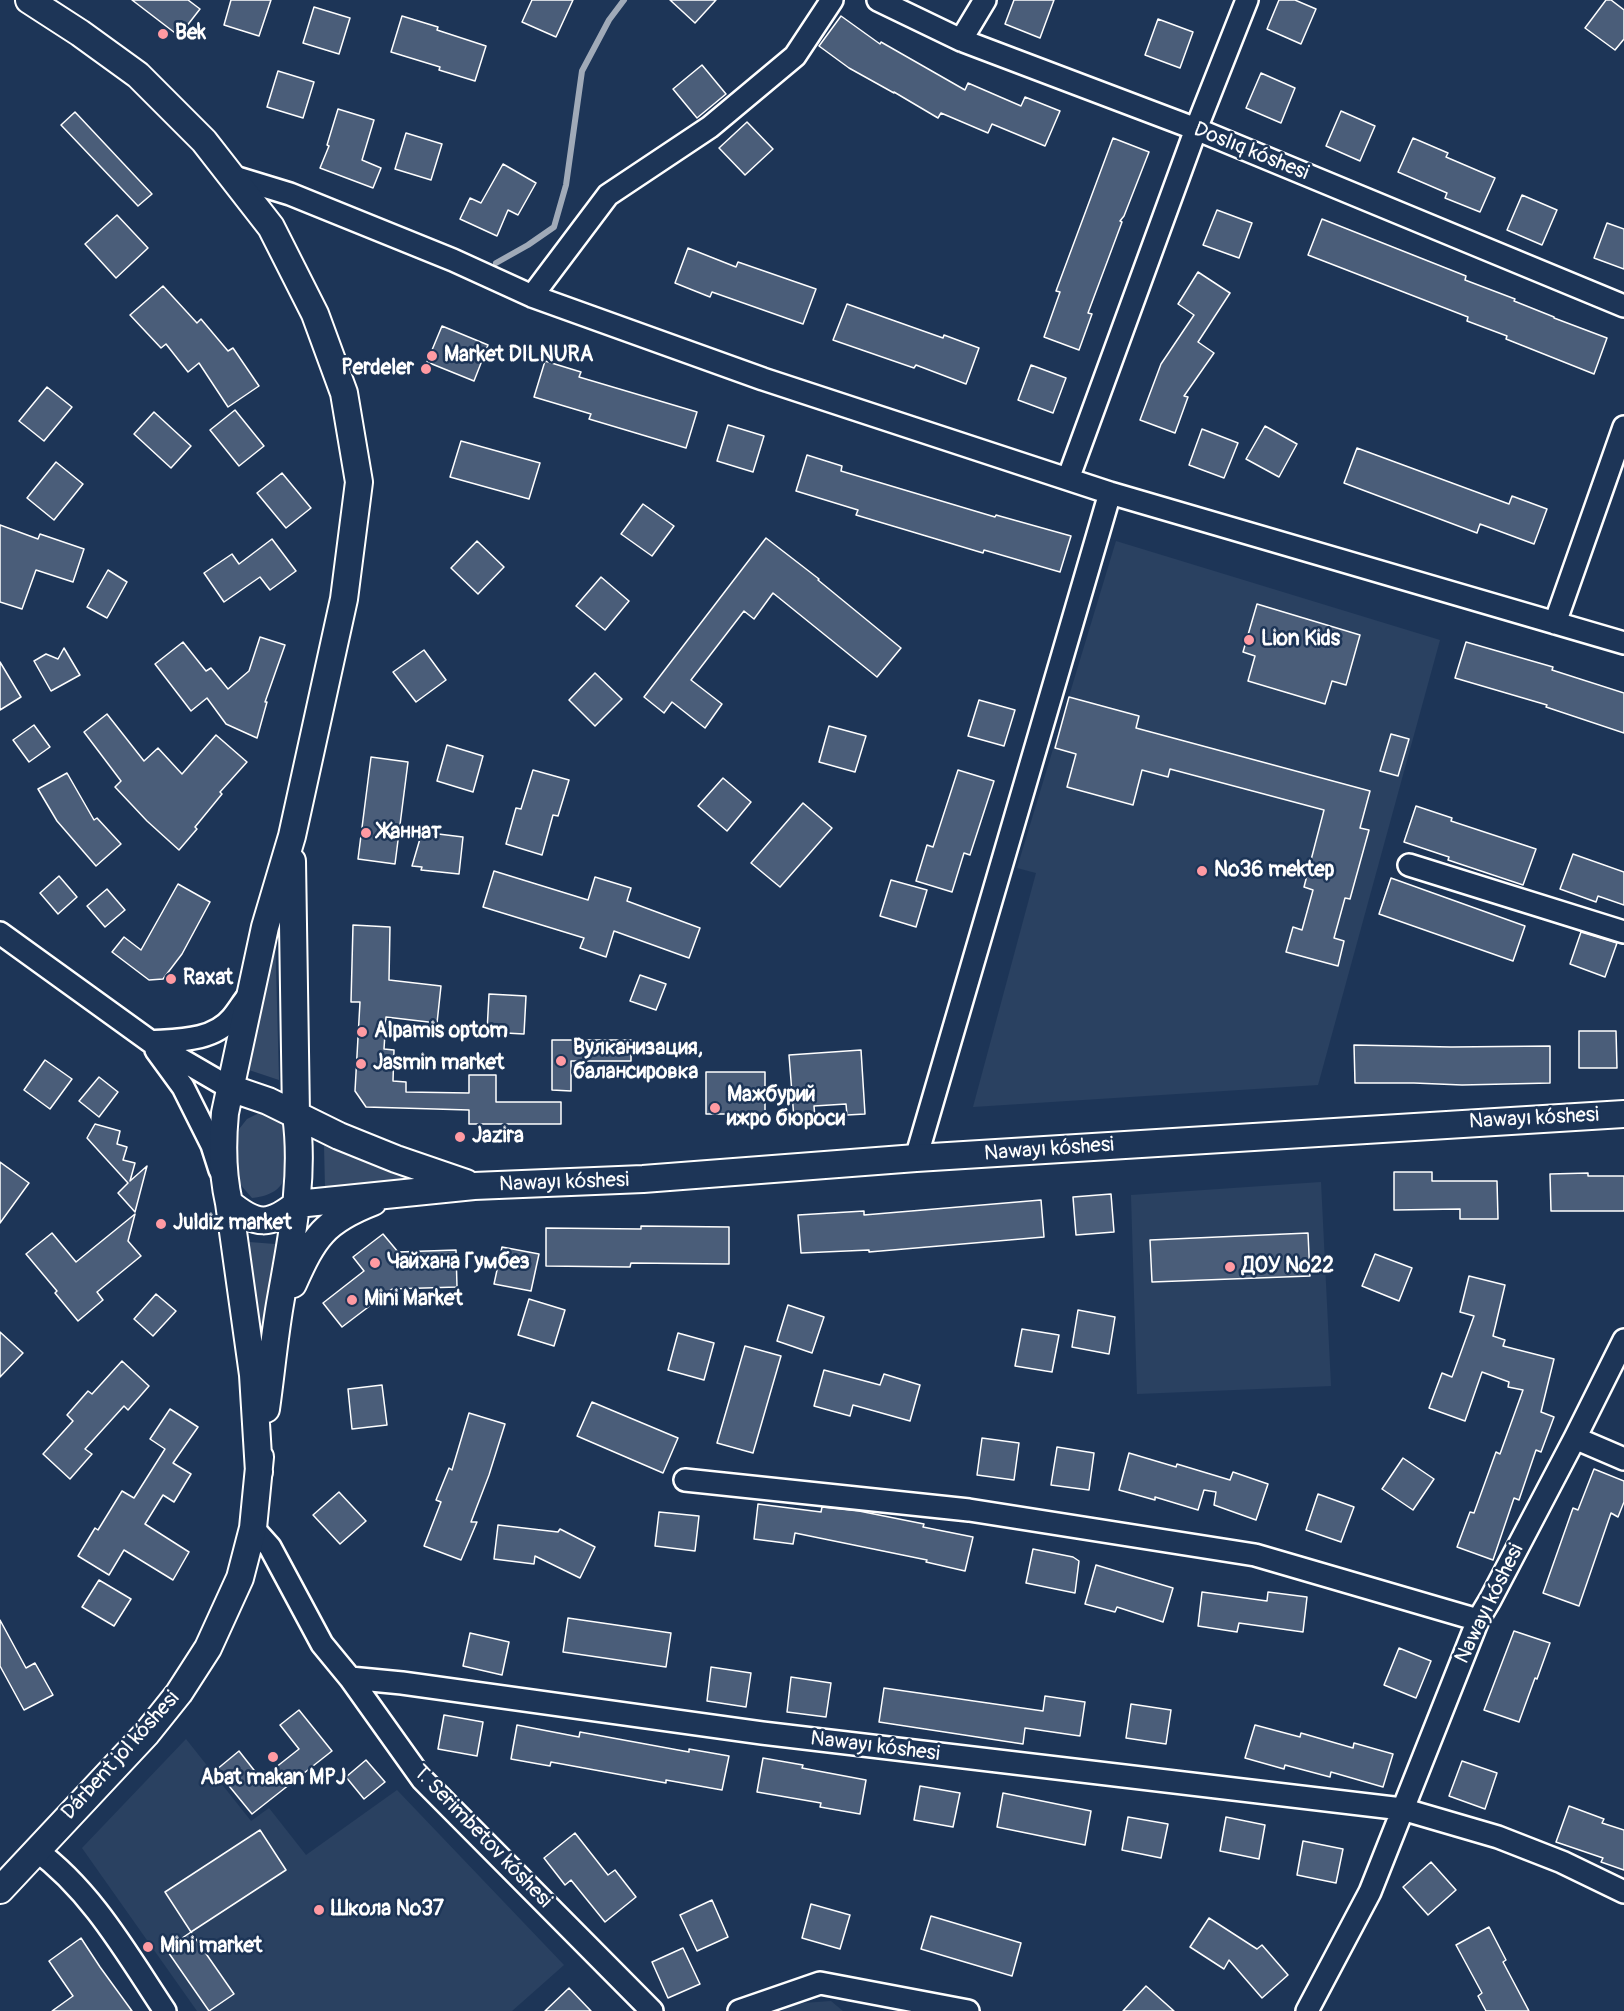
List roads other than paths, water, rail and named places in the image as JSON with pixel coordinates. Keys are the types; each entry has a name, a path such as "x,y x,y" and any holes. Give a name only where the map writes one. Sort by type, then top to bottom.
{"main road":[{"path":"29,0 138,75 204,141 271,228 315,314 344,393 359,482 343,609 292,836 265,927 230,1088 223,1139 223,1179 229,1203 253,1375 259,1472"},
{"path":"259,1472 278,1317 297,1204 300,1142 296,1115 292,836"},
{"path":"230,1088 268,1101 339,1136 396,1159 474,1186"},
{"name":"Nawayı kóshesi","path":"297,1204 474,1186 643,1179 916,1158 1624,1114"},
{"path":"278,1317 307,1251 327,1226 352,1210 395,1193"},
{"path":"229,1203 246,1217 263,1221 279,1218 297,1204"},
{"name":"Dárbent jol kóshesi","path":"0,1890 147,1733 179,1692 208,1647 240,1578 253,1528 259,1472"}],"street":[{"path":"532,296 608,195 710,128 795,56 832,0"},
{"name":"Doslıq kóshesi","path":"878,0 961,40 1196,129 1624,306"},
{"path":"961,40 985,0"},
{"path":"1068,478 1196,129 1247,0"},
{"path":"231,176 312,203 453,260 532,296 763,379 1110,493 1624,643"},
{"path":"1555,623 1624,427"},
{"path":"916,1158 1110,493"},
{"path":"1409,865 1624,932"},
{"path":"0,933 151,1042 230,1088"},
{"path":"151,1042 190,1039 213,1032 231,1020 251,992"},
{"path":"151,1042 183,1087 212,1144 223,1179"},
{"name":"Nawayı kóshesi","path":"1307,2011 1370,1892 1478,1620 1575,1438 1624,1340"},
{"path":"1575,1438 1624,1459"},
{"path":"685,1480 969,1510 1255,1556 1478,1620"},
{"name":"T. Serimbetov kóshesi","path":"253,1528 270,1547 322,1644 350,1678 422,1779 652,2011"},
{"name":"Nawayı kóshesi","path":"350,1678 402,1683 762,1733 1402,1809"},
{"path":"1402,1809 1498,1837 1562,1862 1624,1892"},
{"path":"36,1850 55,1864 99,1912 165,2011"},
{"path":"739,2011 820,1983 968,2011"}],"waterway":[{"path":"496,263 554,227 566,185 582,71 609,20 624,0"}],"place":[{"name":"Bek","path":"163,34"},
{"name":"Market DILNURA","path":"432,356"},
{"name":"Perdeler","path":"426,369"},
{"name":"Lion Kids","path":"1249,640"},
{"name":"Жаннат","path":"366,833"},
{"name":"№36 mektep","path":"1202,871"},
{"name":"Raxat","path":"171,979"},
{"name":"Alpamis optom","path":"362,1032"},
{"name":"Вулканизация, балансировка","path":"561,1061"},
{"name":"Jasmin market","path":"361,1064"},
{"name":"Мажбурий ижро бюроси","path":"715,1108"},
{"name":"Jazira","path":"460,1137"},
{"name":"Juldiz market","path":"161,1224"},
{"name":"Чайхана Гумбез","path":"375,1263"},
{"name":"ДОУ №22","path":"1230,1267"},
{"name":"Mini Market","path":"352,1300"},
{"name":"Abat makan MPJ","path":"273,1757"},
{"name":"Школа №37","path":"319,1910"},
{"name":"Mini market","path":"148,1947"}]}
